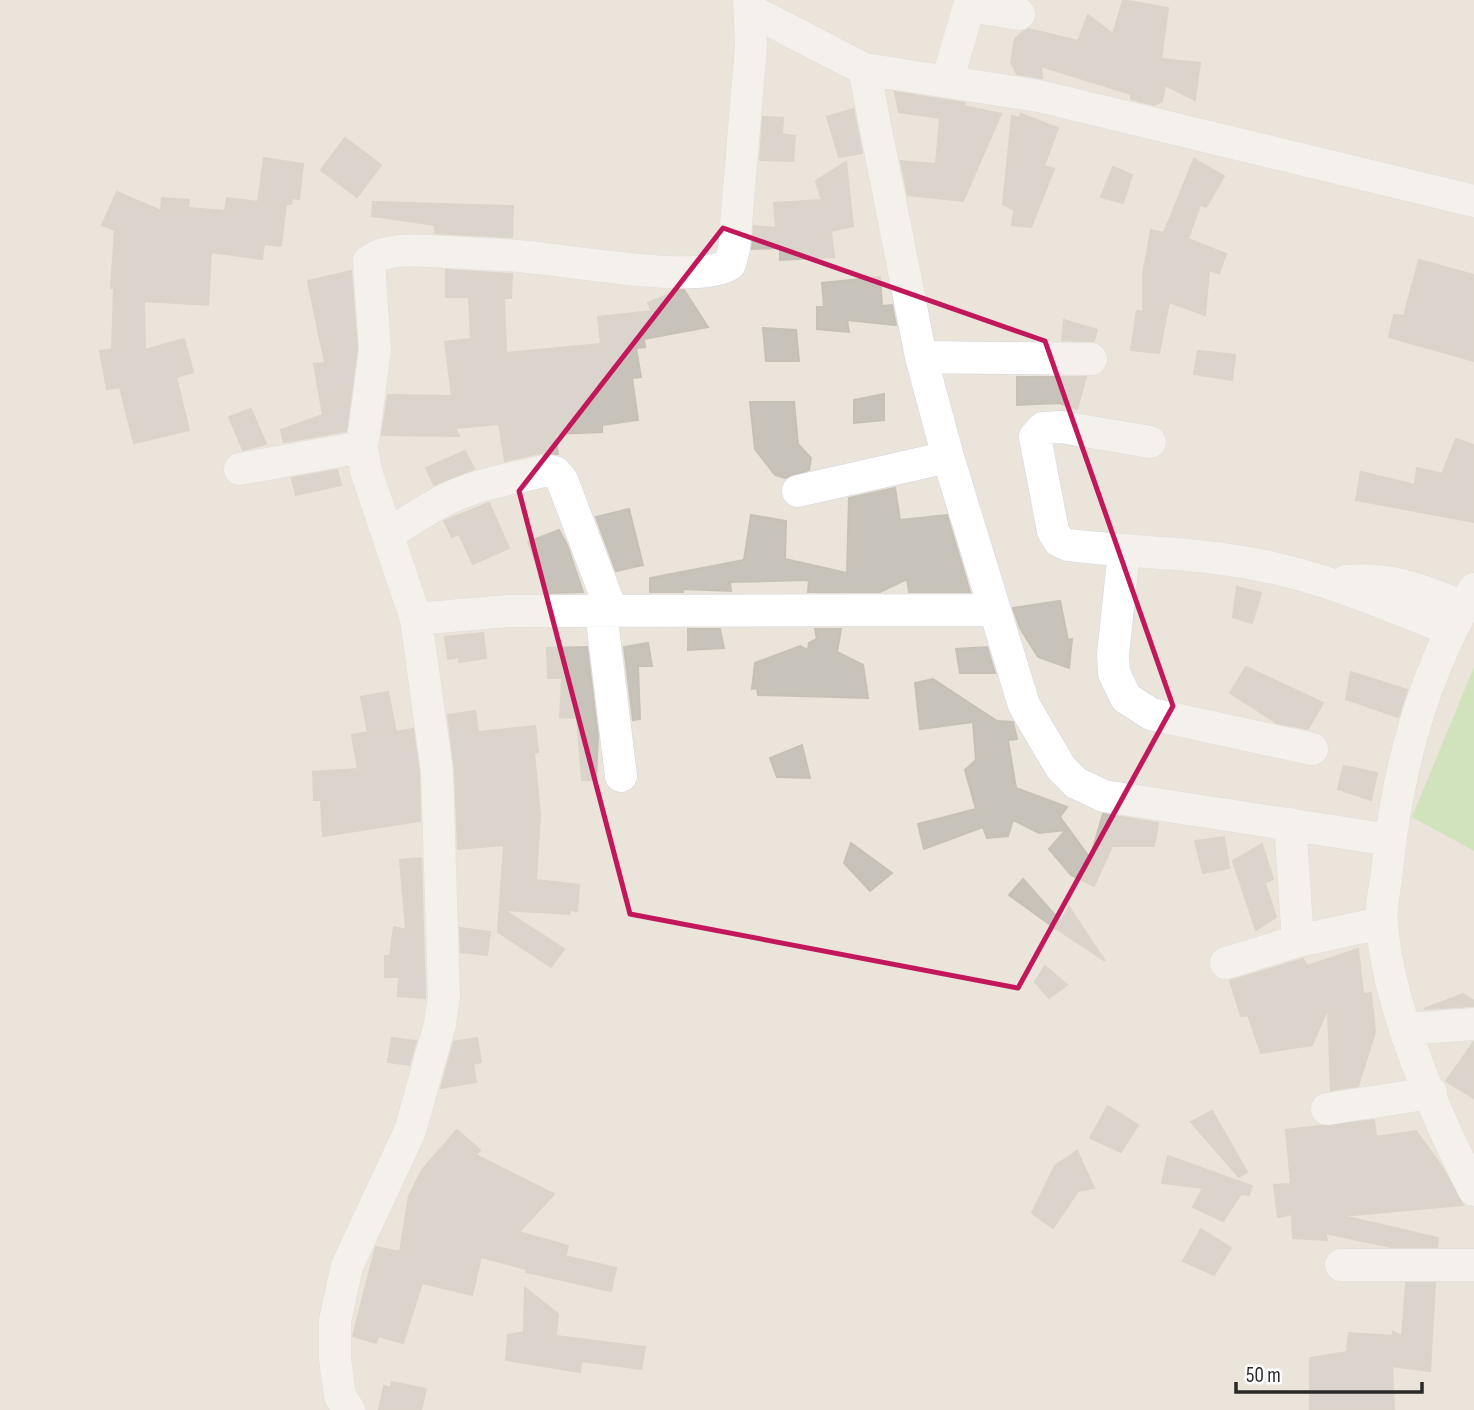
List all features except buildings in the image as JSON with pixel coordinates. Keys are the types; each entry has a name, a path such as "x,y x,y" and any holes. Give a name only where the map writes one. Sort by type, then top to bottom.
{"street":[{"path":"349,1410 340,1396 335,1359 335,1321 341,1293 358,1240 410,1131 440,1024 444,996 437,771 416,620 366,471 362,447 375,350 368,265 379,254 422,251 527,256 687,273 724,269 730,264 745,126 751,5 864,69 1039,96 1474,201"},
{"path":"947,82 969,6 1019,14"},
{"path":"864,69 920,357 948,457 1024,705 1061,768 1076,783 1104,796 1390,840"},
{"path":"920,357 1091,359"},
{"path":"1150,442 1061,427 1043,428 1035,437 1053,531 1059,541 1068,545 1124,552 1214,557 1330,582 1365,579 1391,581 1422,589 1463,608 1416,717 1390,840 1381,923 1396,1000 1431,1093 1463,1139 1474,1190"},
{"path":"240,469 362,447"},
{"path":"798,491 948,457"},
{"path":"389,534 460,491 516,477 555,471 562,480 606,612 621,776"},
{"path":"1124,552 1113,653 1114,673 1126,698 1151,714 1312,749"},
{"path":"416,620 507,611 993,610"},
{"path":"1290,824 1298,941"},
{"path":"1226,963 1298,941 1381,923"},
{"path":"1407,1029 1474,1024"},
{"path":"1327,1109 1431,1093"},
{"path":"1341,1265 1474,1265"}],"highlighted area":[{"path":"723,228 1045,341 1173,706 1018,988 630,914 519,491"}],"green space":[{"path":"1474,667 1474,851 1412,817"}]}
